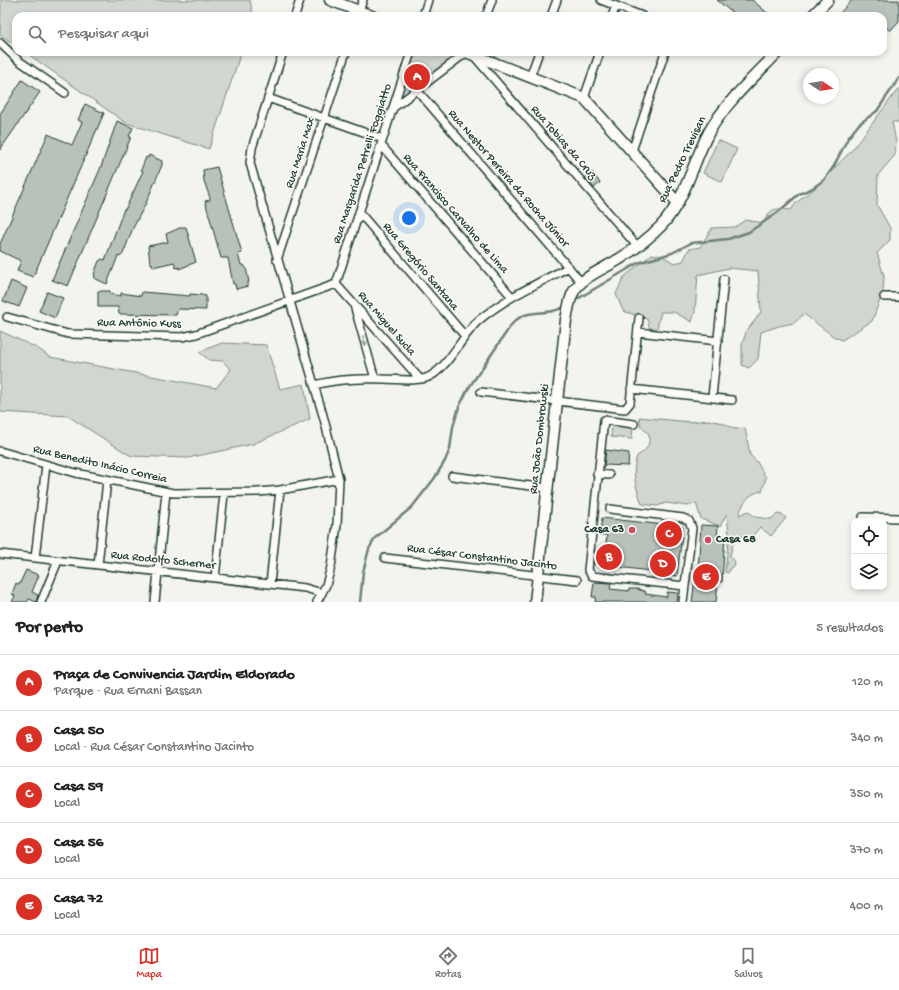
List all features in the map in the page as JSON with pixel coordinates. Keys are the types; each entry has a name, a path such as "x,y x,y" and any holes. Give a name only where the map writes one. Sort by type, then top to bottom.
{"street":[{"path":"296,12 300,0"},
{"path":"330,0 354,12"},
{"path":"359,12 363,0"},
{"path":"424,12 428,0"},
{"path":"488,12 492,0"},
{"path":"552,12 557,0"},
{"path":"601,0 632,12"},
{"path":"816,12 828,0"},
{"path":"614,12 616,6"},
{"path":"0,43 12,54"},
{"path":"14,56 65,93"},
{"path":"282,56 252,148 250,163 324,419 339,479 339,498 334,544 328,578 317,602"},
{"name":"Rua Maria Max","path":"277,260 345,56"},
{"name":"Rua Margarida Petrelli Foggiatto","path":"336,284 410,56"},
{"path":"393,108 466,56"},
{"name":"Rua Tobias da Cruz","path":"473,56 637,246"},
{"path":"478,56 584,98 678,203"},
{"path":"530,77 538,56"},
{"path":"584,98 599,56"},
{"path":"632,150 664,56"},
{"name":"Rua Pedro Trevisan","path":"581,282 637,246 660,226 678,203 710,130 726,108 774,56"},
{"name":"Rua Nestor Pereira da Rocha Júnior","path":"417,90 581,282"},
{"name":"Rua Francisco Carvalho de Lima","path":"268,98 324,118 382,142 512,297"},
{"name":"Rua Gregório Santana","path":"359,212 465,336"},
{"path":"314,385 340,380 420,380 432,375 485,315 512,297 568,268"},
{"path":"712,398 724,279"},
{"name":"Rua João Dombrowski","path":"535,602 567,313 571,298 581,282"},
{"name":"Rua Antônio Kuss","path":"7,317 68,334 182,337 196,334 336,284"},
{"name":"Rua Miguel Sucla","path":"336,284 420,380"},
{"path":"884,297 899,297"},
{"path":"353,303 375,379"},
{"path":"481,392 625,409 628,406 631,389 640,318"},
{"path":"638,332 718,341"},
{"path":"631,389 732,400"},
{"path":"634,424 604,420 588,567 589,572 592,576 685,586"},
{"name":"Rua Benedito Inácio Correia","path":"0,451 46,465 107,480 166,492 224,494 280,490 339,479"},
{"path":"35,558 46,465"},
{"path":"598,474 609,475"},
{"path":"452,476 547,488"},
{"path":"98,565 107,480"},
{"path":"270,584 280,490"},
{"path":"155,602 166,492"},
{"path":"215,578 224,494"},
{"path":"610,509 683,518 689,521 692,528 683,602"},
{"path":"887,518 899,518"},
{"name":"Rua Rodolfo Scherner","path":"0,554 305,588 322,593"},
{"name":"Rua César Constantino Jacinto","path":"385,558 576,580"},
{"path":"41,602 58,561"}],"shaded area":[{"path":"1,0 250,0 252,12 12,12 12,43 0,34"},
{"path":"31,56 240,56 209,149 126,123"},
{"path":"413,56 457,56 396,102"},
{"path":"899,88 899,122 892,122 896,142 895,155 878,175 877,205 890,228 890,240 877,253 884,276 883,292 872,321 842,340 833,336 804,314 794,323 761,332 758,359 749,368 742,365 742,345 746,332 761,312 758,271 729,268 698,275 695,311 692,322 674,312 661,312 657,328 650,329 647,319 623,311 616,294 624,277 652,254 663,256 674,263 683,261 689,249 700,247 712,228 735,227 745,220 764,223 771,211 778,209 791,210 796,203 816,187 852,150"},
{"path":"718,140 737,149 722,182 703,173"},
{"path":"0,331 37,348 50,357 216,388 231,369 222,361 209,360 199,352 222,343 266,345 280,389 304,384 310,419 253,444 188,458 131,456 68,416 0,412"},
{"path":"639,417 690,422 708,420 723,423 735,429 745,428 750,455 757,462 766,478 762,491 753,494 747,499 742,506 739,515 748,511 755,517 771,519 777,514 783,515 786,518 771,536 760,527 749,540 742,536 733,544 730,556 734,560 735,565 730,568 728,573 725,572 729,535 727,514 720,526 701,519 696,503 688,506 666,503 657,506 642,504 636,486 634,469 637,456 643,452 648,445 649,434 641,427"},
{"path":"612,425 633,427 632,439 611,437"}],"building":[{"path":"717,0 752,0 766,12 731,12"},
{"path":"852,0 899,0 899,21 890,31 887,28 887,12 841,12"},
{"path":"22,80 40,92 0,150 0,114"},
{"path":"85,104 104,113 33,277 17,271 21,261 0,251 0,244 48,134 72,145 82,122 78,120"},
{"path":"117,121 133,128 129,136 131,137 68,286 52,280 101,167"},
{"path":"149,155 162,161 162,165 146,203 133,228 123,254 120,257 118,256 107,284 94,278 94,274 99,261 102,259 105,260 124,209 125,210 143,171 141,170 146,157 148,158"},
{"path":"217,167 242,253 238,254 241,265 244,265 246,268 249,282 248,286 236,289 235,284 233,284 228,258 221,258 205,201 210,200 210,198 204,181 203,170"},
{"path":"592,172 600,183 594,188 585,178"},
{"path":"182,227 186,227 196,262 179,269 179,267 176,268 174,262 153,267 152,263 150,263 148,246 168,242 166,234"},
{"path":"11,281 27,288 19,307 3,301"},
{"path":"98,291 110,291 110,294 121,296 121,293 141,296 142,292 190,296 190,294 202,295 206,296 206,310 178,309 176,315 119,314 118,307 98,307"},
{"path":"47,292 63,298 55,318 39,311"},
{"path":"606,450 629,453 628,466 604,465"},
{"path":"602,518 683,527 677,576 658,572 594,564 596,550 605,551 607,535 600,535"},
{"path":"701,525 718,526 717,535 725,536 722,582 718,582 716,602 692,602 696,571 698,571"},
{"path":"26,570 39,575 32,592 38,595 36,602 29,599 27,602 12,602 15,596 12,594 16,583 19,585"},
{"path":"594,582 611,583 610,589 629,591 629,589 638,589 646,592 645,594 667,597 667,592 678,593 677,602 595,602 596,597 592,597"}],"waterway":[{"path":"574,301 638,263 672,253 691,243 728,239 749,232 777,213 799,194 811,189 824,180 834,166 848,138 859,124 877,111 899,78"},
{"path":"360,602 363,572 369,549 375,538 412,507 434,479 445,461 450,449 453,427 459,407 468,389 512,324 524,315 551,311 566,306"}],"place":[{"name":"Praça de Convivencia Jardim Eldorado","path":"417,77"},
{"name":"Casa 63","path":"632,530"},
{"name":"Casa 59","path":"669,534"},
{"name":"Casa 68","path":"708,540"},
{"name":"Casa 50","path":"609,557"},
{"name":"Casa 56","path":"663,564"},
{"name":"Casa 72","path":"706,577"}]}
